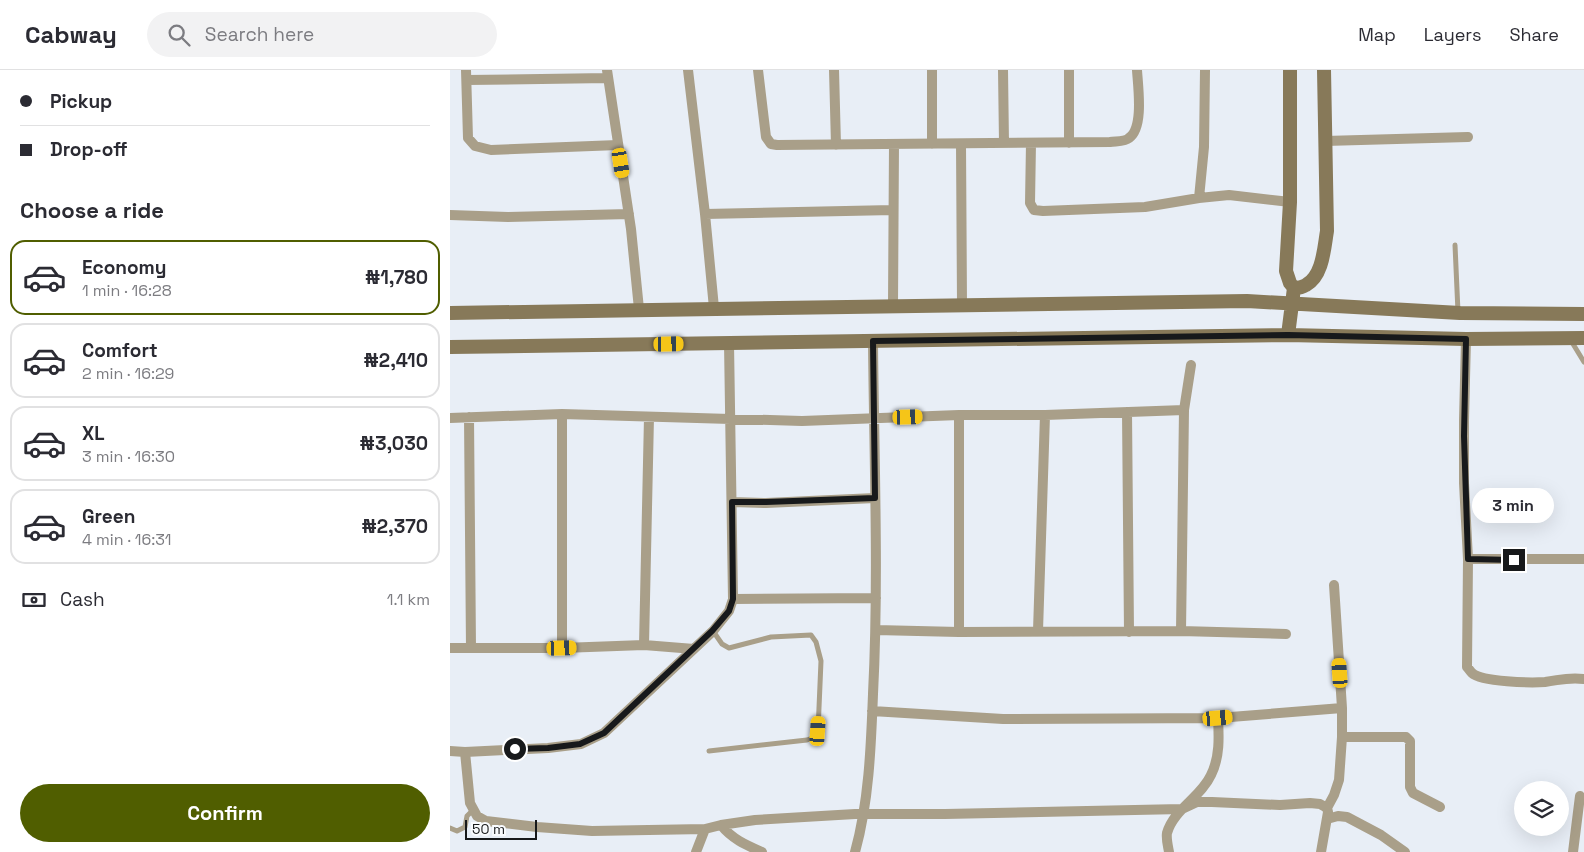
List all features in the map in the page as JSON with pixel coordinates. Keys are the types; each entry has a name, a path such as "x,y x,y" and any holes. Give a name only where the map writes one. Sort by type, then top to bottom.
{"main road":[{"path":"1288,335 1294,288 1290,283 1286,270 1290,202 1290,70"},
{"path":"1294,288 1305,286 1318,272 1327,231 1324,70"},
{"path":"450,313 1247,301 1458,313 1584,314"},
{"path":"450,347 1288,335 1466,339 1577,338"}],"street":[{"path":"688,70 714,308"},
{"path":"758,70 766,137 771,144 777,145 1069,143 1128,140 1136,132 1139,123 1138,70"},
{"path":"834,70 836,145"},
{"path":"932,70 932,144"},
{"path":"1003,70 1004,143"},
{"path":"1069,70 1069,143"},
{"path":"1199,198 1204,147 1205,70"},
{"path":"618,146 491,150 475,146 468,138 466,75 608,74 629,214 639,309"},
{"path":"1325,140 1468,137"},
{"path":"1031,143 1030,203 1034,210 1144,206 1229,195 1290,202"},
{"path":"893,305 894,144"},
{"path":"961,144 962,304"},
{"path":"705,214 893,210"},
{"path":"450,215 508,217 629,214"},
{"path":"1466,339 1464,484 1468,559 1467,667 1472,673 1482,678 1517,682 1544,682 1569,678 1584,680"},
{"path":"855,852 864,814 876,630 873,341"},
{"path":"450,751 548,748 580,744 604,733 694,649 729,611 733,599 729,343"},
{"path":"1181,631 1184,410 1191,365"},
{"path":"450,418 562,414 802,421 1184,410"},
{"path":"1127,412 1129,632"},
{"path":"562,414 562,648"},
{"path":"959,632 960,415"},
{"path":"1038,631 1045,415"},
{"path":"469,417 471,648"},
{"path":"644,645 649,417"},
{"path":"732,502 875,498"},
{"path":"1468,559 1584,559"},
{"path":"1321,852 1327,808 1339,780 1342,737 1342,708 1334,585"},
{"path":"733,599 876,598"},
{"path":"876,630 959,632 1181,631 1286,634"},
{"path":"450,648 562,648 644,645 694,649"},
{"path":"872,711 1003,719 1218,718 1342,708"},
{"path":"1169,852 1167,834 1171,824 1182,809 1201,791 1212,774 1219,744 1218,718"},
{"path":"1342,737 1406,737 1410,741 1410,787 1413,793 1440,807"},
{"path":"465,752 470,803 477,816 486,821 592,831 705,829 755,820 864,814 964,814 1182,809 1197,802 1280,805 1310,803 1320,804 1327,808"},
{"path":"1573,852 1580,796"},
{"path":"1327,819 1338,816 1347,817 1381,835 1405,852"},
{"path":"721,825 727,833 739,841 762,852"},
{"path":"696,852 705,829"}],"lane":[{"path":"1455,245 1458,313"},
{"path":"1577,338 1584,362"},
{"path":"709,751 808,740 815,737 818,731 821,680 821,661 816,642 811,635 771,637 729,648 722,644 712,631"},
{"path":"450,828 457,832 465,826 467,816 474,810"}],"route":[{"path":"515,749 548,748 580,744 604,733 712,631 729,611 733,599 732,502 875,498 873,341 1288,335 1466,339 1464,484 1468,559 1514,560"}]}
